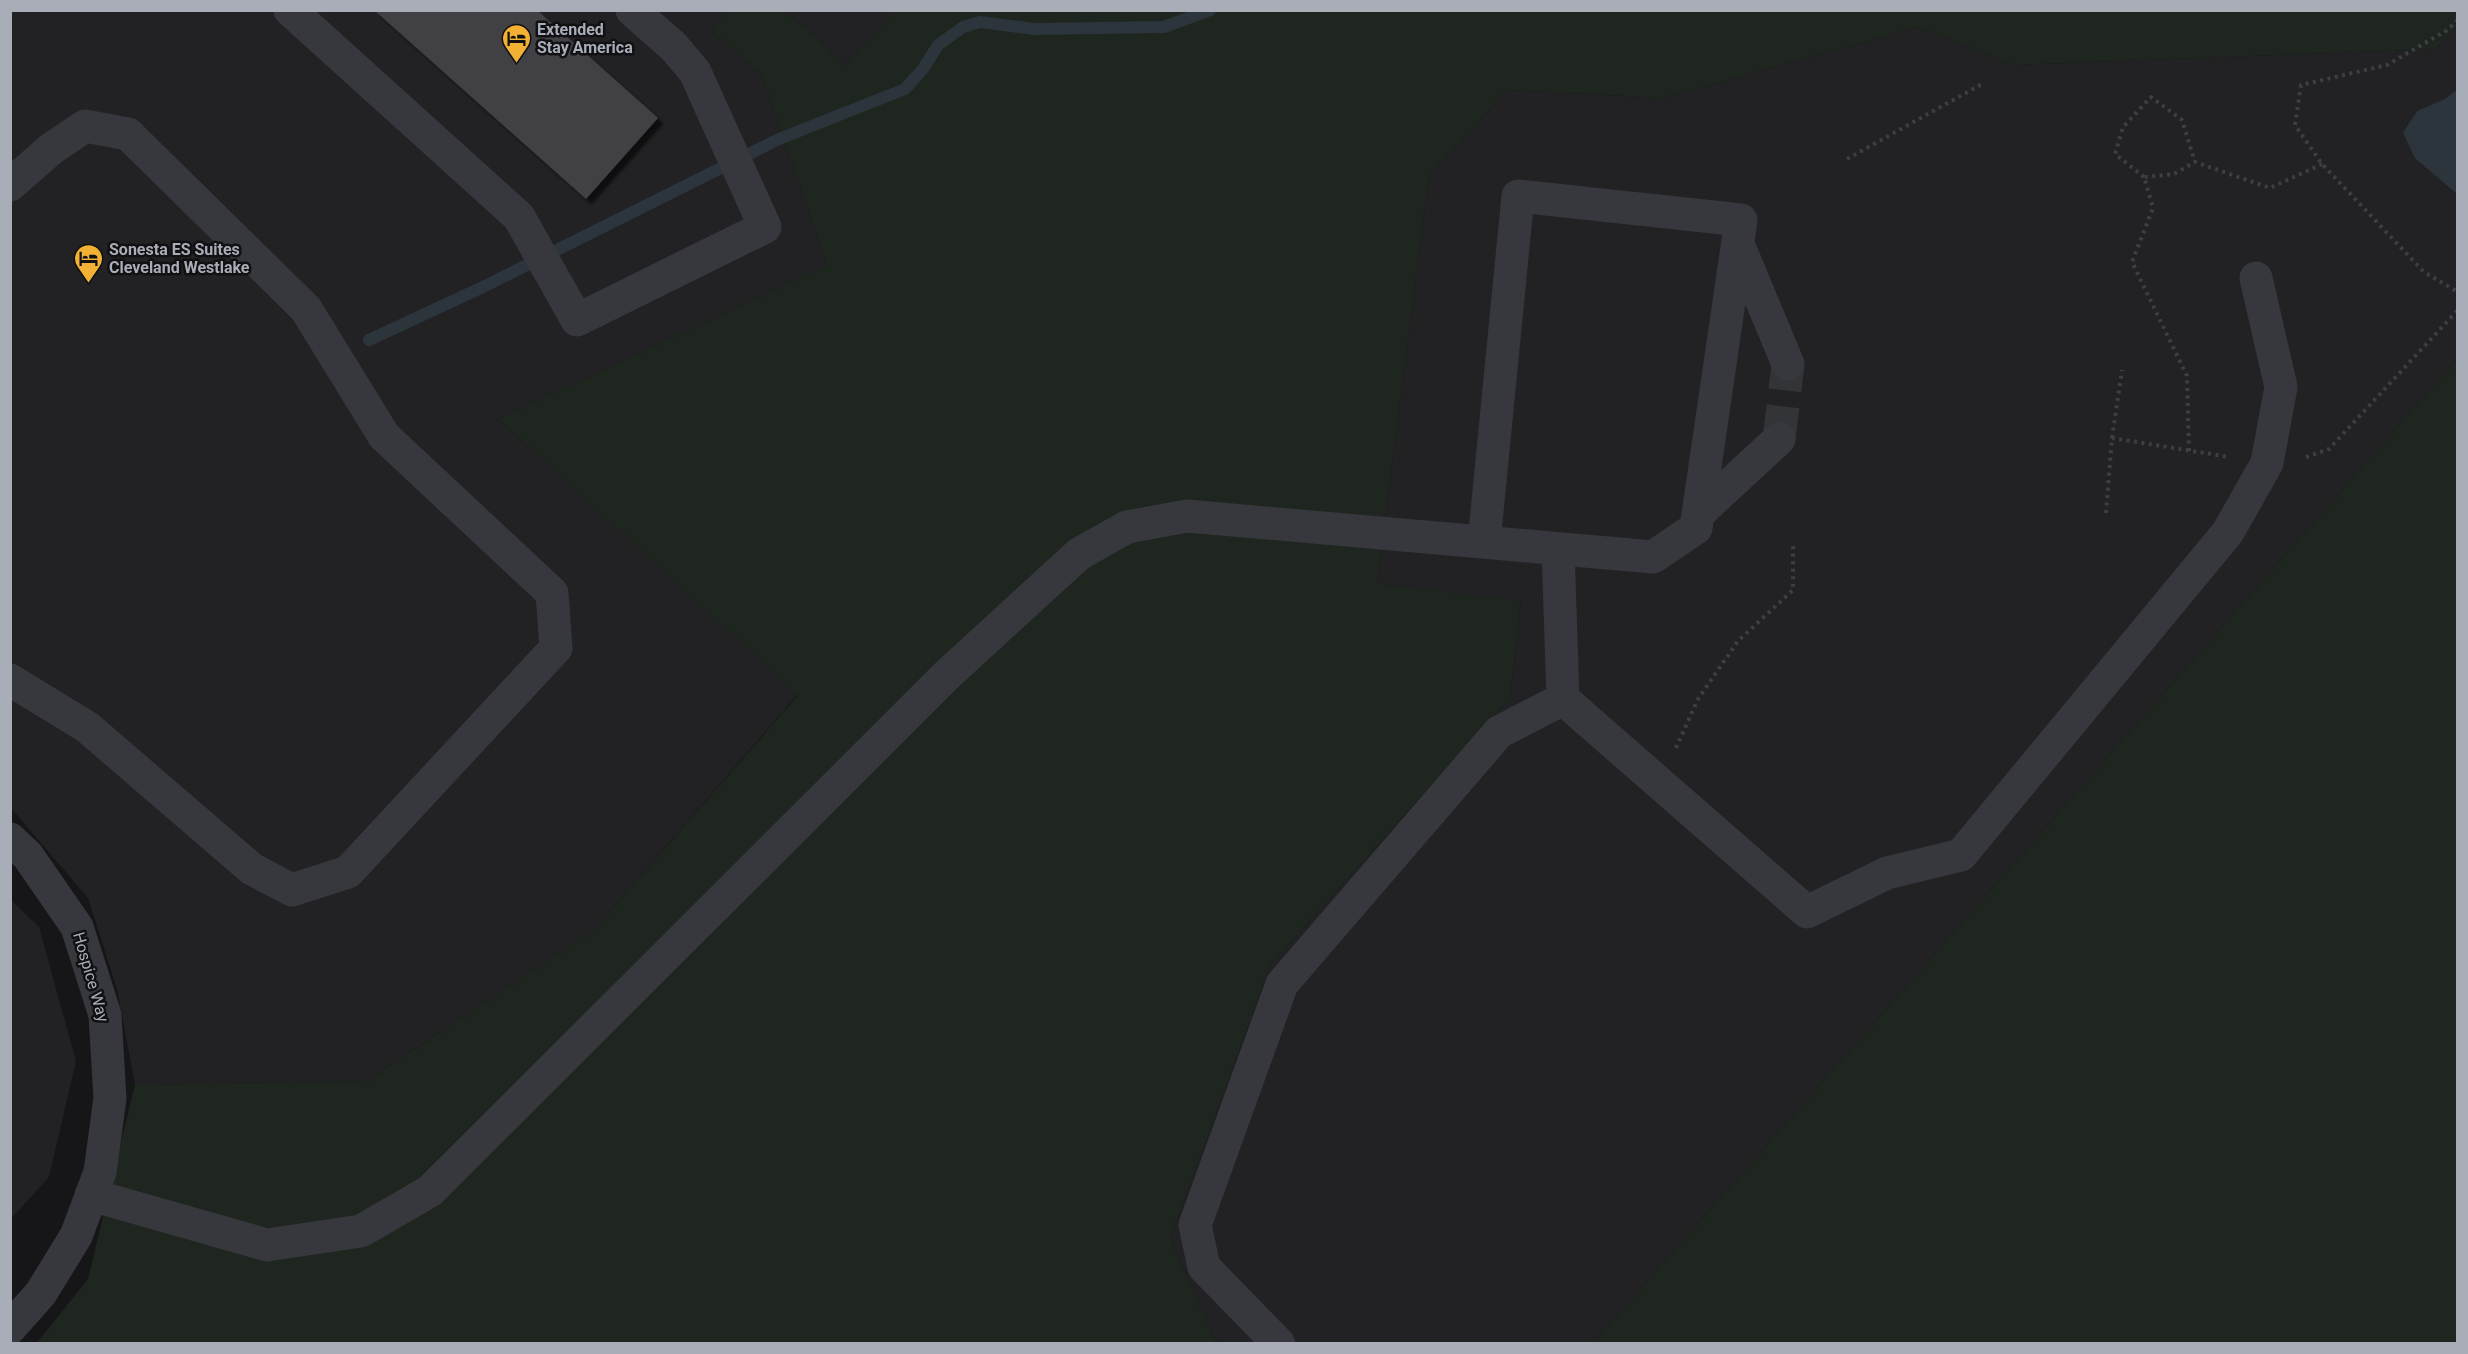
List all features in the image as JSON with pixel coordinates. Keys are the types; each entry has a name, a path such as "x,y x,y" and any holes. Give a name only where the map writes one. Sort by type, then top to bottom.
{"street":[{"path":"290,10 519,217 578,321 765,227 695,72 674,47 632,10"},
{"path":"10,184 51,149 85,126 128,134 306,309 384,436 552,593 556,648 348,872 291,890 252,870 87,727 10,680"},
{"path":"91,1195 267,1245 361,1231 430,1191 948,674 1080,554 1127,527 1187,516 1653,557 1696,528 1741,220 1518,196 1484,542"},
{"path":"1738,242 1788,364"},
{"path":"1558,549 1563,699 1806,912 1887,873 1961,855 2228,532 2267,463 2282,387 2256,278"},
{"path":"1698,514 1779,439"},
{"path":"1279,1344 1204,1267 1194,1225 1282,984 1499,732 1563,699"},
{"name":"Hospice Way","path":"10,839 28,856 78,927 105,1015 110,1098 100,1172 76,1236 41,1293 10,1328"}],"path":[{"path":"2457,20 2446,31 2387,65 2301,85 2295,125 2322,164 2424,272 2457,292"},
{"path":"1847,159 1982,84"},
{"path":"2189,451 2187,376 2132,262 2152,208 2144,177 2115,154 2123,127 2151,98 2182,120 2195,162"},
{"path":"2144,177 2174,174 2195,162 2270,188 2322,164"},
{"path":"2296,461 2329,449 2457,310"},
{"path":"2106,513 2112,438 2122,370"},
{"path":"2112,438 2229,458"},
{"path":"1671,758 1698,699 1738,641 1792,590 1793,544"}],"shaded area":[{"path":"895,10 2457,11 2457,26 2436,49 2014,65 1919,27 1663,98 1508,90 1429,175 1377,583 1521,601 1510,698 1271,964 1170,1239 1217,1343 36,1344 88,1279 135,1084 367,1081 594,930 798,695 498,419 827,265 761,73 710,31 728,11 786,11 846,65"},
{"path":"10,11 728,11 710,31 761,73 827,265 498,419 798,694 594,930 367,1081 135,1084 117,989 88,898 11,808"},
{"path":"786,11 895,11 846,65"},
{"path":"2457,26 2457,359 1593,1343 1217,1343 1170,1239 1271,964 1510,698 1521,602 1377,583 1429,175 1508,90 1663,98 1919,27 2014,65 2436,49"},
{"path":"2457,90 2457,194 2415,158 2403,133 2417,111 2445,99"},
{"path":"2457,359 2457,1343 1593,1343"},
{"path":"10,899 39,927 76,1061 49,1177 11,1219"}],"building":[{"name":"Extended Stay America","path":"374,10 537,10 658,118 586,199"}],"waterway":[{"path":"369,340 485,286 779,139 905,89 923,69 938,45 963,27 980,22 1034,29 1164,27 1210,10"}],"tunnel":[{"path":"1779,439 1788,364"}],"place":[{"name":"Extended Stay America","path":"516,64"},
{"name":"Sonesta ES Suites Cleveland Westlake","path":"88,284"}]}
